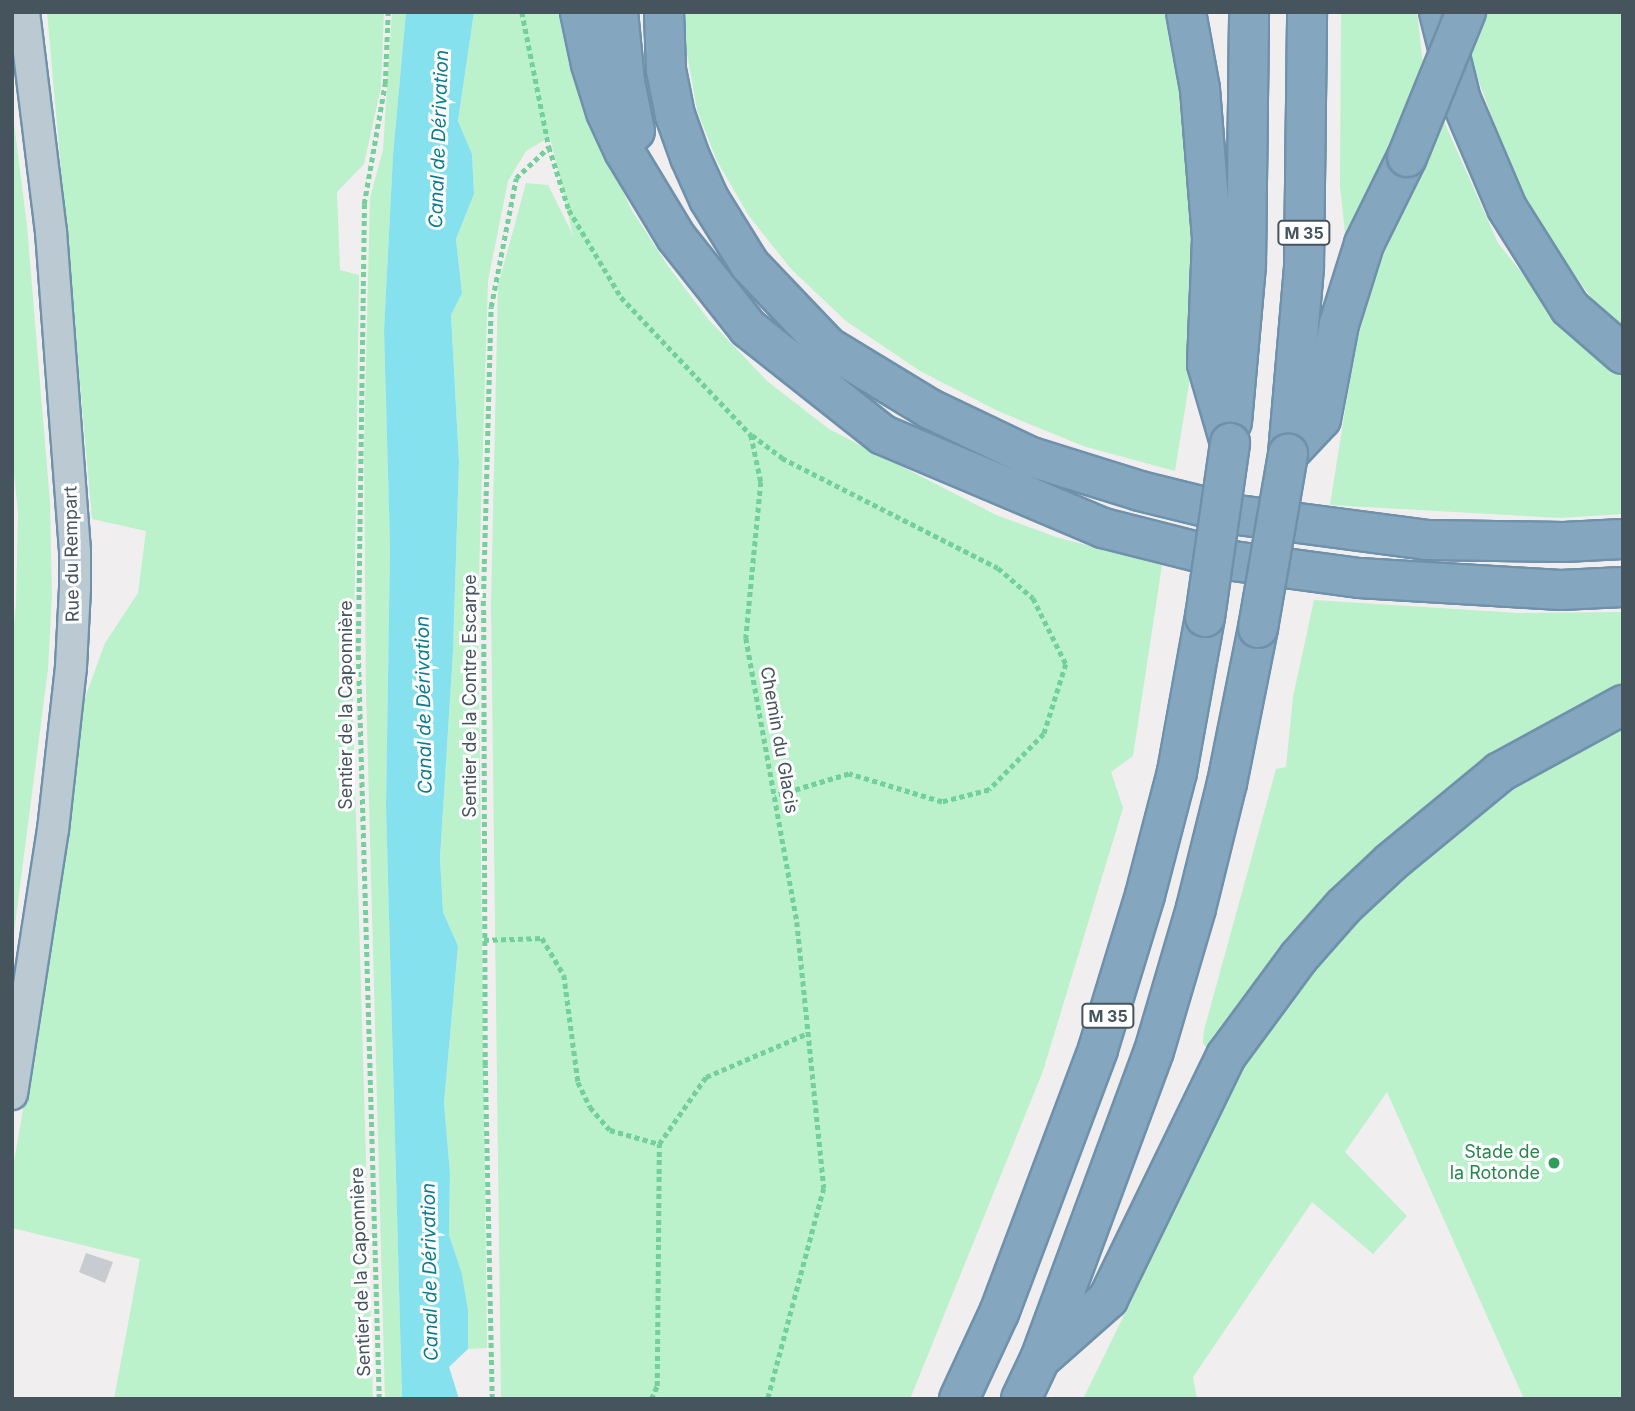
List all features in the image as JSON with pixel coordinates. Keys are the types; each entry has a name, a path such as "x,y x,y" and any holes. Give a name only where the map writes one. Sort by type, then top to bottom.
{"highway":[{"path":"580,12 591,64 606,111 624,151 676,237 748,328 883,435 1103,528 1233,561 1359,578 1561,590 1623,587"},
{"path":"618,12 625,82 653,197"},
{"path":"664,12 666,70 686,147 709,199 750,265 828,347 930,409 1031,457 1139,491 1238,515 1428,540 1564,542 1623,538"},
{"path":"1186,12 1200,89 1212,227 1207,363 1230,443"},
{"name":"M 35","path":"960,1399 999,1313 1098,1049 1145,895 1177,772 1205,617 1230,443 1246,264 1249,12"},
{"name":"M 35","path":"1021,1399 1041,1359 1154,1051 1203,883 1227,783 1258,628 1288,454 1304,265 1307,12"},
{"path":"1439,12 1461,100 1507,208 1570,308 1623,354"},
{"path":"1288,454 1321,419 1339,324 1364,244 1407,157 1466,12"},
{"path":"1041,1359 1108,1299 1226,1056 1317,937 1391,862 1500,772 1623,705"}],"street":[{"name":"Rue du Rempart","path":"12,1094 53,830 71,667 75,589 68,450 51,232 24,12"}],"path":[{"name":"Sentier de la Caponnière","path":"379,1399 358,651 365,204 385,84 388,12"},
{"path":"522,12 549,146 569,210 621,297 751,435 782,458 998,568 1033,598 1066,664 1044,734 989,790 942,802 849,774 774,796"},
{"name":"Sentier de la Contre Escarpe","path":"492,1399 484,940 483,606 491,307 516,178 549,146"},
{"name":"Chemin du Glacis","path":"751,435 761,482 746,638 797,922 806,1034 824,1188 768,1399"},
{"path":"484,940 542,938 564,975 578,1082 590,1107 610,1130 659,1144"},
{"path":"651,1399 657,1386 659,1144 706,1077 806,1034"}],"green space":[{"path":"47,12 384,12 381,87 364,164 337,192 340,270 359,275 353,715 373,1399 114,1399 140,1259 12,1228 12,1173 44,988 79,714 105,643 138,593 146,531 92,519"},
{"path":"392,12 406,12 393,155 384,331 390,547 386,806 402,1399 385,1399 366,689 364,446 370,198 383,150"},
{"path":"474,12 563,12 577,90 631,209 668,266 708,319 767,381 829,429 996,515 1056,537 1162,565 1133,756 1111,772 1123,808 1043,1071 910,1399 501,1399 491,605 498,286 526,183 548,185 573,235 550,137 526,151 508,181 488,281 478,607 487,1348 468,1349 468,1310 462,1274 449,1235 450,1173 444,1103 458,946 443,912 440,858 453,651 459,462 451,315 462,292 456,239 474,194 472,154 458,121"},
{"path":"685,12 1169,12 1183,114 1195,239 1194,353 1175,471 1083,446 998,411 920,371 846,321 791,269 749,216 717,161 697,110 684,36"},
{"path":"1341,12 1417,12 1423,64 1376,194 1346,242 1340,186"},
{"path":"1485,12 1623,12 1623,326 1598,307 1524,205 1470,57"},
{"path":"12,107 27,226 50,503 52,595 48,669 12,948 12,644 16,604 18,512 12,454"},
{"path":"1442,117 1498,243 1564,326 1623,377 1623,514 1561,518 1330,505 1355,347 1378,267"},
{"path":"1314,600 1518,613 1623,612 1623,686 1561,715 1483,766 1404,825 1341,885 1213,1048 1207,1048 1203,1043 1204,1030 1276,769 1286,767 1293,697"},
{"path":"1623,723 1623,1399 1524,1399 1387,1092 1345,1152 1407,1216 1373,1254 1312,1202 1193,1377 1197,1399 1083,1399 1131,1301 1196,1142 1263,1033 1329,947 1410,860 1520,772"}],"water":[{"name":"Canal de Dérivation","path":"406,12 474,12 458,121 472,154 474,194 456,239 462,293 451,315 459,462 453,651 440,858 443,912 458,946 444,1103 450,1173 449,1235 462,1274 468,1310 468,1349 449,1367 459,1399 402,1399 386,806 390,547 384,331 393,155"}],"building":[{"path":"86,1253 113,1262 105,1283 79,1272"}],"place":[{"name":"Stade de la Rotonde","path":"1554,1163"}]}
